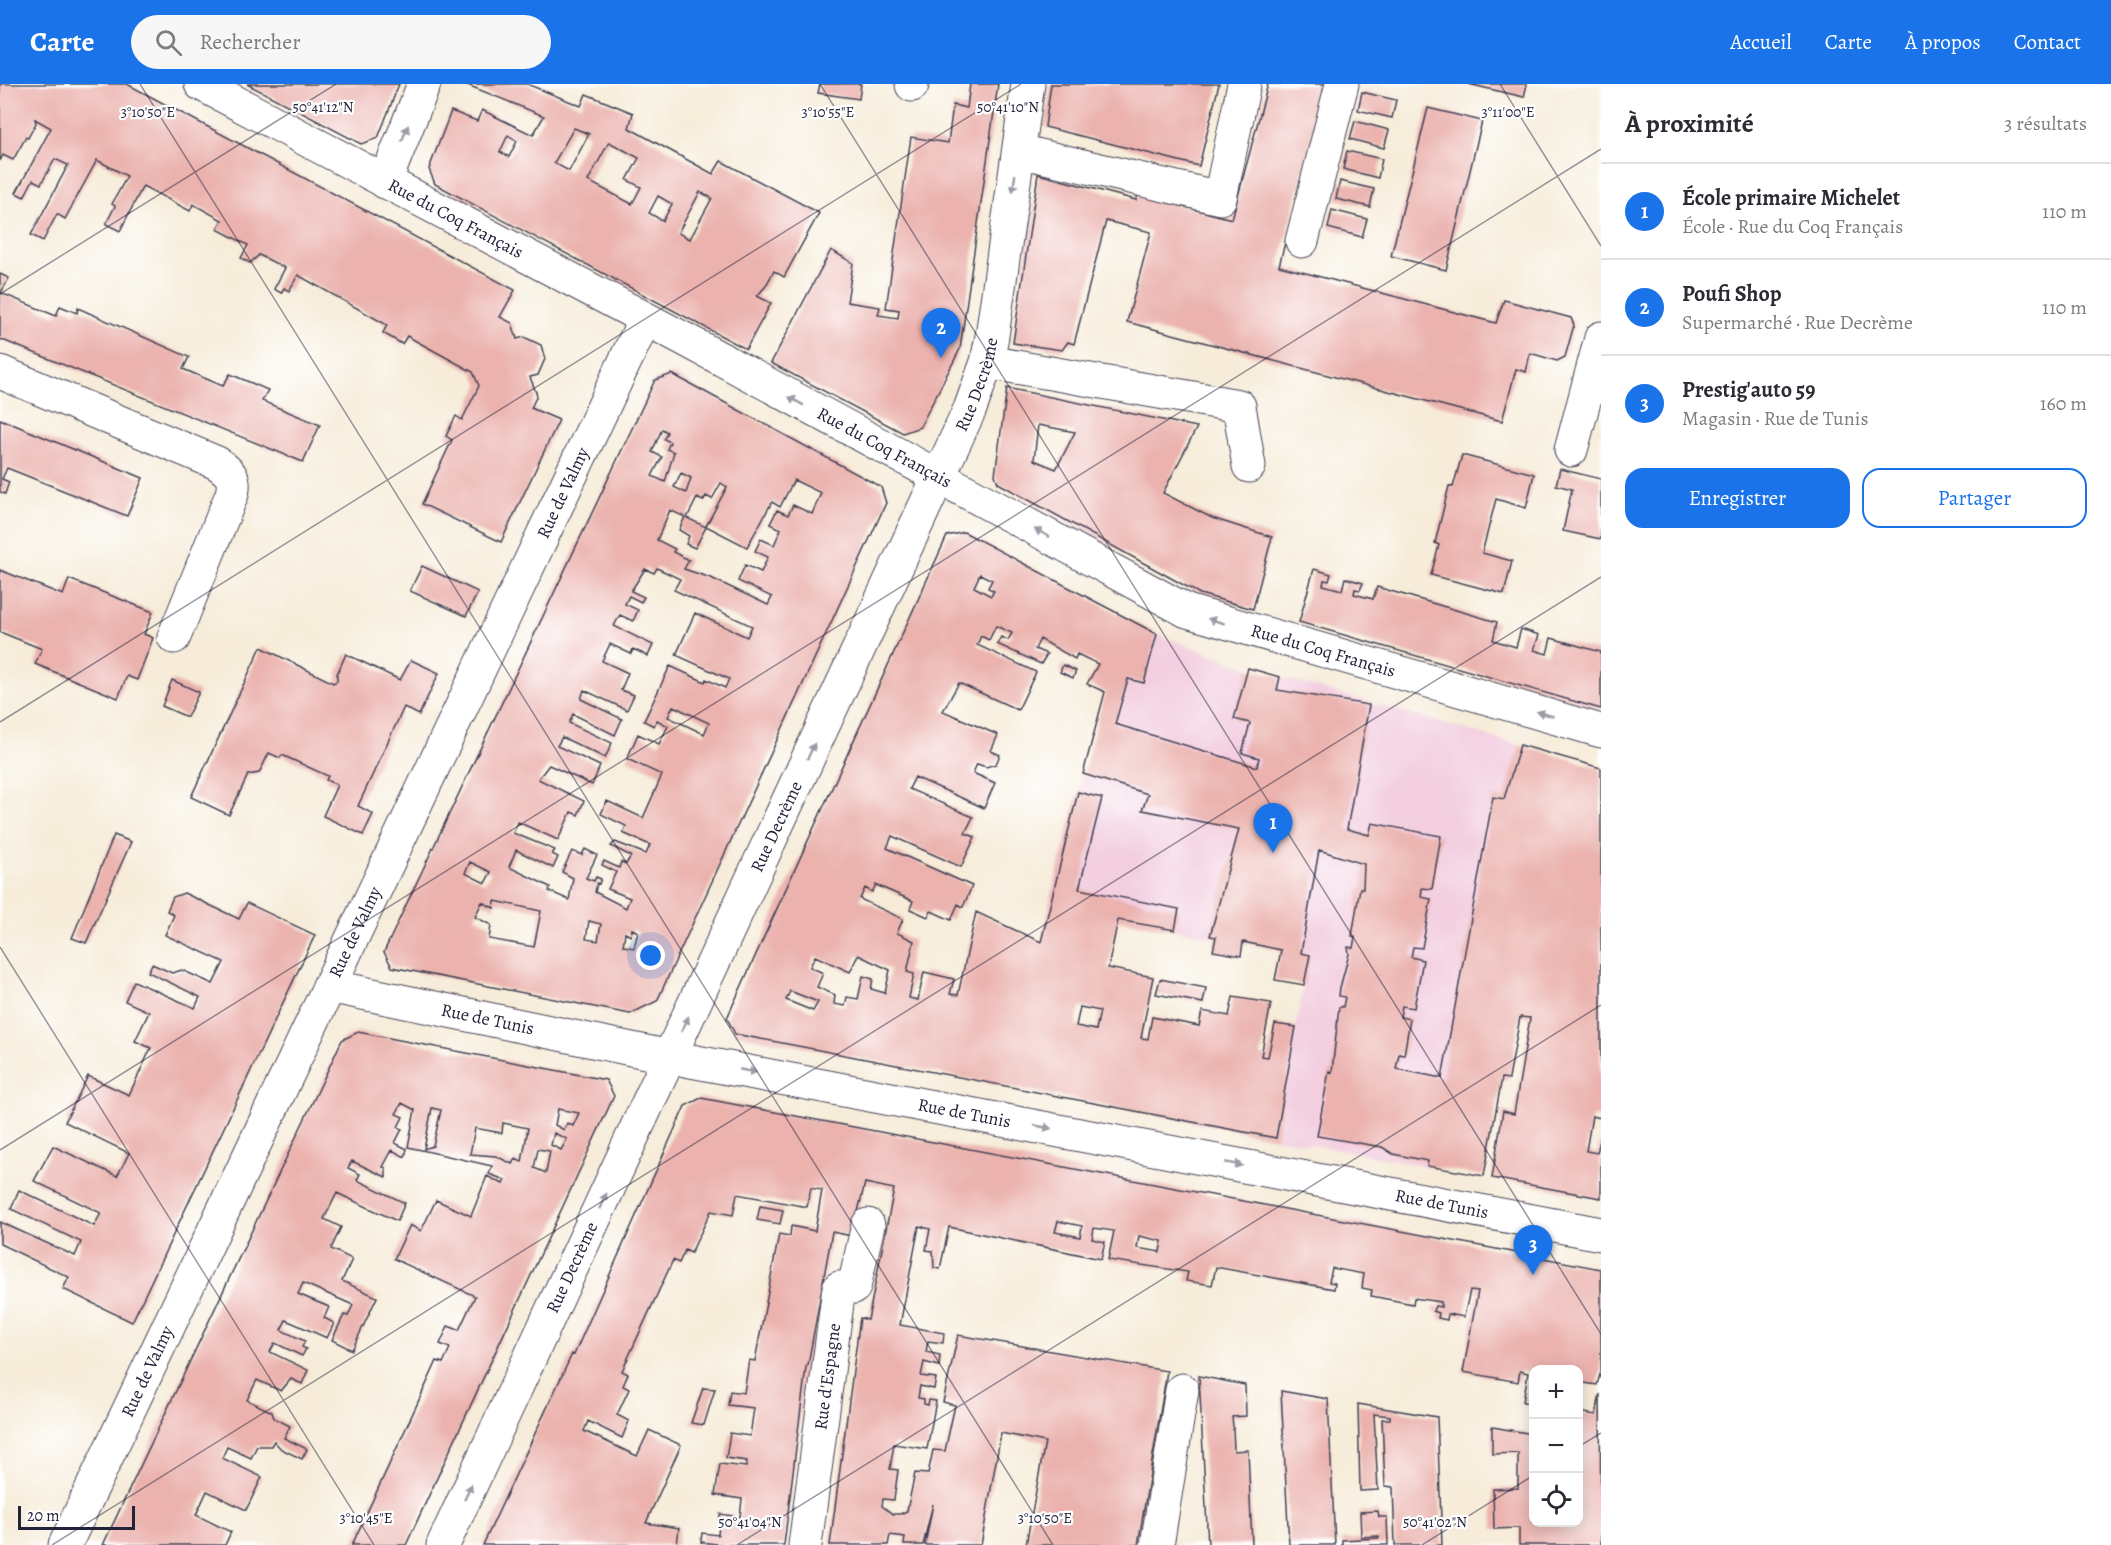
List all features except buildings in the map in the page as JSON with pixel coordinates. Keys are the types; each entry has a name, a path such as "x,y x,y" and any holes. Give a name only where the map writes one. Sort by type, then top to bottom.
{"street":[{"name":"Rue du Coq Français","path":"201,84 1197,615 1601,730"},
{"path":"385,182 424,84"},
{"name":"Rue Decrème","path":"443,1545 962,427 987,362 1028,84"},
{"path":"1019,151 1220,198 1244,84"},
{"path":"1302,241 1342,84"},
{"name":"Rue de Valmy","path":"65,1545 645,319"},
{"path":"1571,450 1601,338"},
{"path":"987,362 1239,406 1249,466"},
{"path":"0,372 217,463 232,476 235,483 232,494 174,637"},
{"name":"Rue de Tunis","path":"329,986 670,1057 1601,1234"},
{"name":"Rue d'Espagne","path":"806,1545 839,1288 854,1287 868,1225"},
{"path":"1157,1545 1182,1390"}],"shaded area":[{"path":"1125,617 1157,634 1248,668 1520,745 1504,799 1493,798 1427,1166 1276,1138 1309,955 1048,906"}],"place":[{"name":"Poufi Shop","path":"941,358"},
{"name":"École primaire Michelet","path":"1273,853"},
{"name":"Prestig'auto 59","path":"1533,1275"}]}
